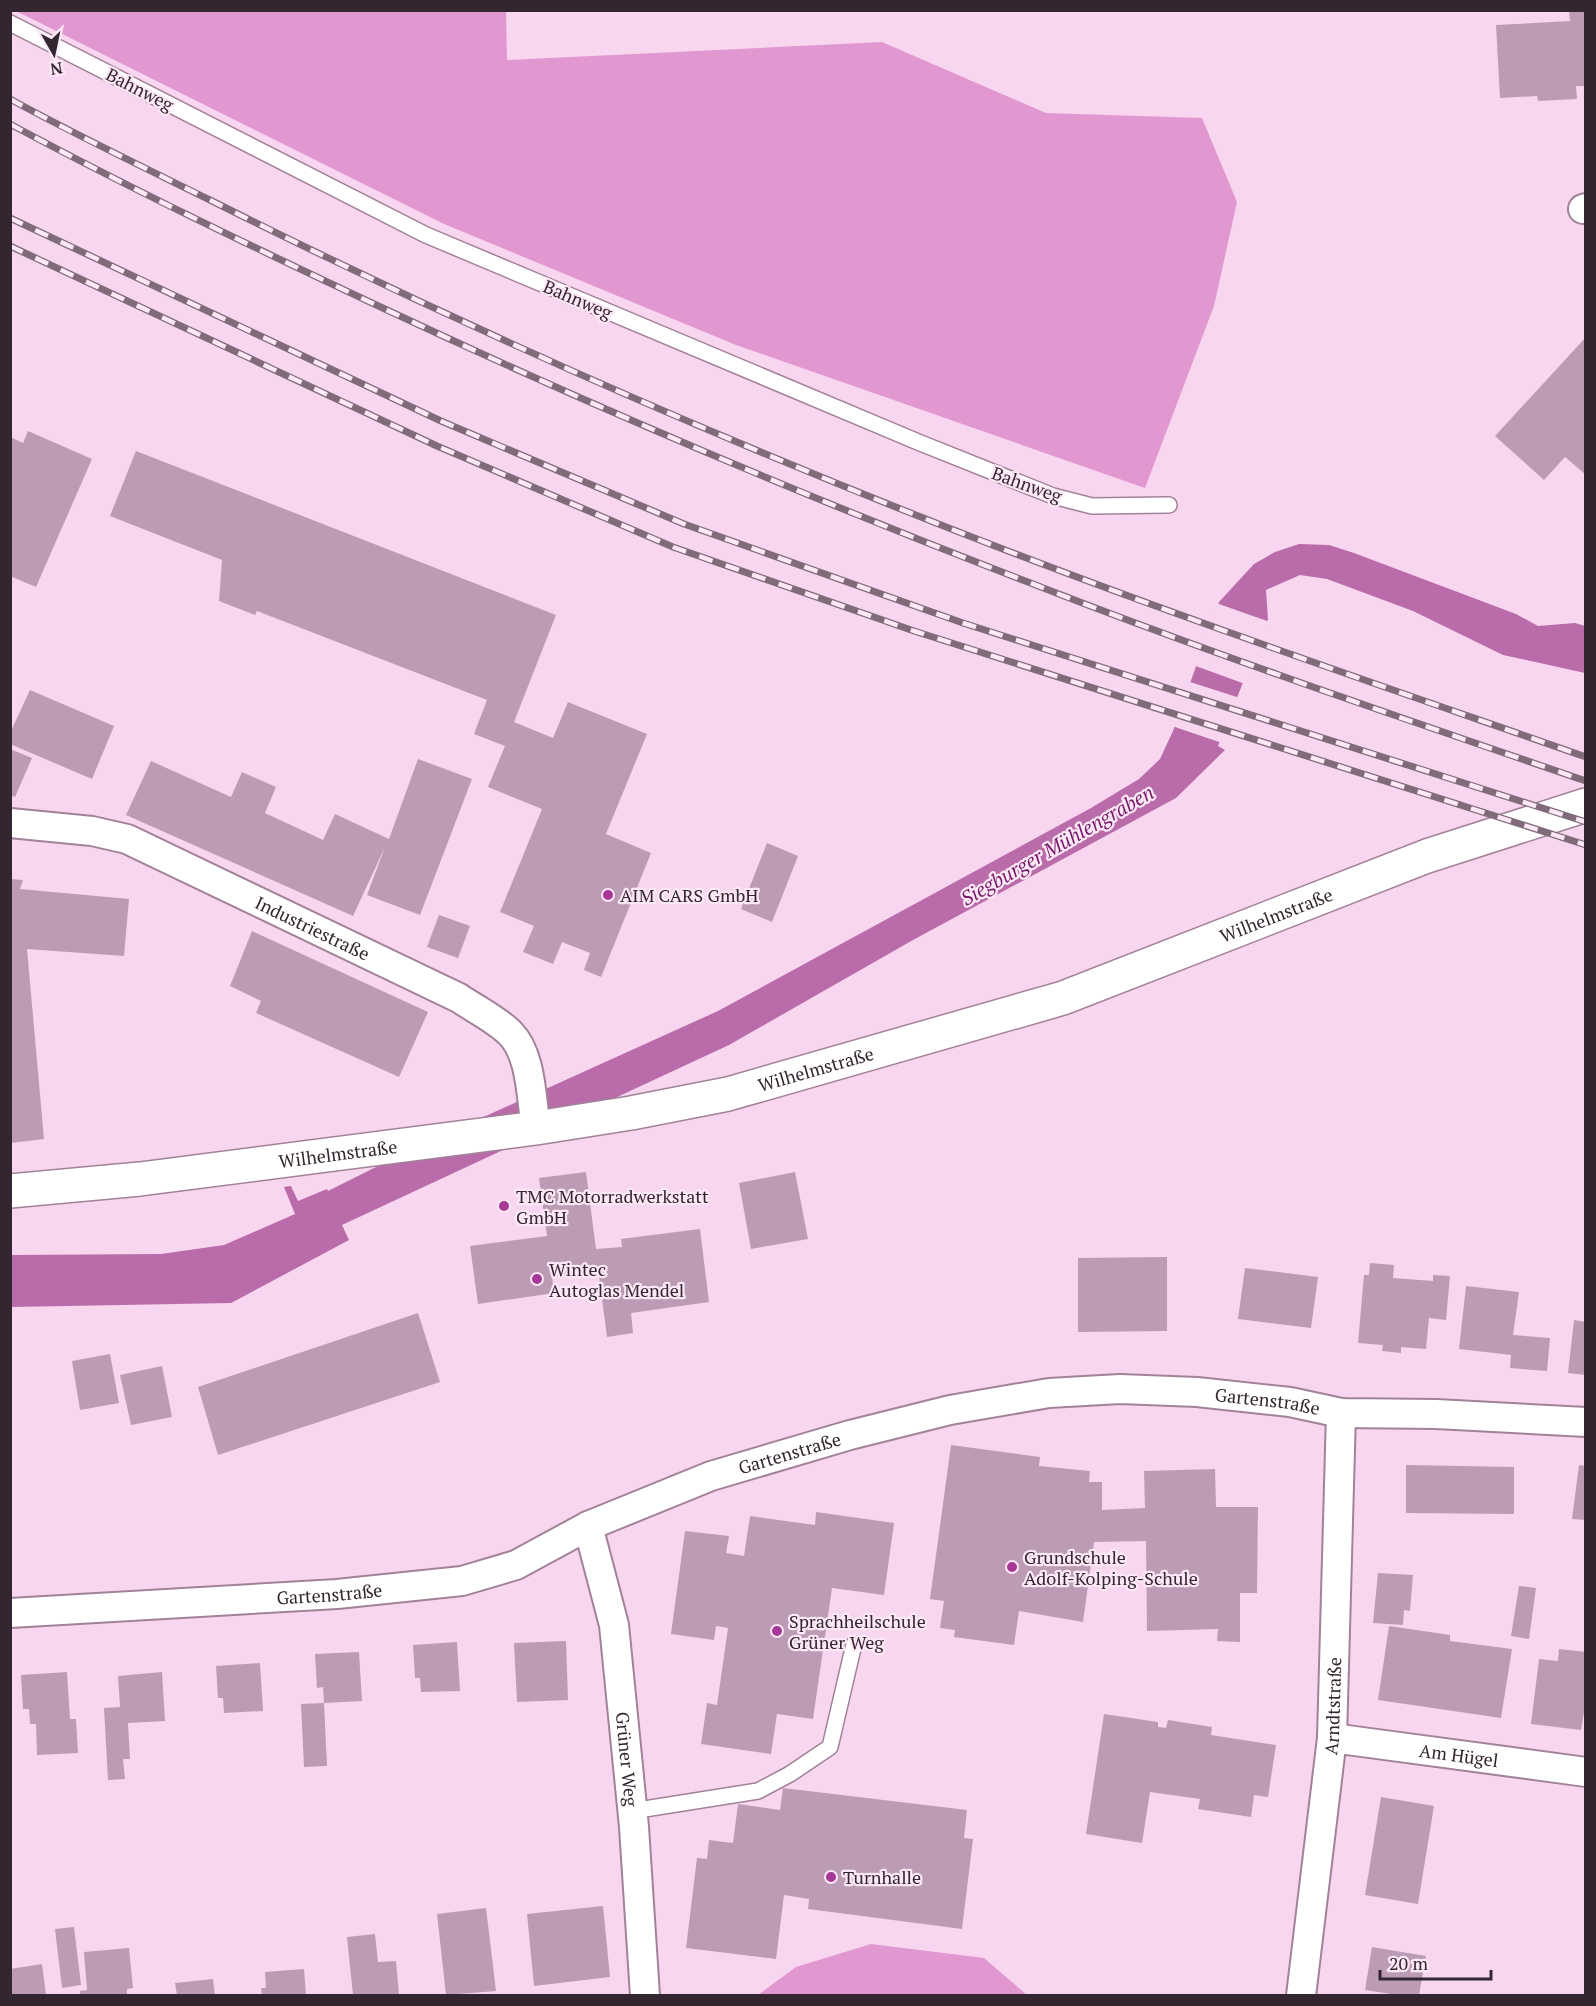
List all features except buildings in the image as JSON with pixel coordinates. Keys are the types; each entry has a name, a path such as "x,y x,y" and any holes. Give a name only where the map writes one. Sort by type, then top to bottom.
{"main road":[{"name":"Wilhelmstraße","path":"10,1191 140,1179 536,1128 728,1094 1063,998 1427,856 1586,805"}],"street":[{"name":"Industriestraße","path":"10,823 92,831 127,839 459,998 509,1032 519,1045 526,1069 536,1128"},
{"name":"Gartenstraße","path":"10,1613 337,1593 462,1581 516,1565 588,1526 711,1476 850,1435 995,1401 1049,1393 1120,1389 1197,1392 1290,1402 1341,1413 1436,1414 1586,1422"},
{"name":"Arndtstraße","path":"1301,1995 1332,1738 1341,1413"},
{"name":"Grüner Weg","path":"588,1526 614,1625 632,1811 645,1995"},
{"name":"Am Hügel","path":"1332,1738 1586,1772"}],"lane":[{"name":"Bahnweg","path":"10,23 426,235 907,437 1063,498 1092,506 1169,505"},
{"path":"632,1811 758,1791 790,1774 830,1748 854,1644"}],"shaded area":[{"path":"16,11 506,11 507,60 882,42 1046,113 1202,118 1237,202 1214,306 1145,488 736,345 444,224"},
{"path":"871,1944 984,1958 1027,1995 758,1995 796,1967"}],"water":[{"name":"Siegburger Mühlengraben","path":"1299,544 1329,545 1354,553 1516,614 1538,626 1575,623 1585,626 1585,673 1503,655 1413,611 1327,579 1300,575 1266,590 1268,619 1218,746 1225,750 1176,798 913,940 729,1045 342,1225 349,1240 231,1303 11,1307 10,1255 161,1254 224,1245 295,1214 284,1187 291,1186 298,1201 327,1189 328,1191 404,1153 718,1011 1091,808 1139,779 1160,759 1173,731 1219,602 1254,564 1275,552"}],"pier":[{"path":"1216,603 1270,622 1245,684 1193,665"},
{"path":"1187,681 1240,698 1222,743 1172,726"}],"railway":[{"path":"10,99 403,294 697,425 895,507 1142,601 1586,757"},
{"path":"10,124 145,194 372,303 534,377 780,483 1097,609 1586,781"},
{"path":"10,218 441,421 684,524 963,623 1586,822"},
{"path":"10,246 437,446 673,547 914,631 1586,845"}],"place":[{"name":"AIM CARS GmbH","path":"608,895"},
{"name":"TMC Motorradwerkstatt GmbH","path":"504,1206"},
{"name":"Wintec Autoglas Mendel","path":"537,1279"},
{"name":"Grundschule Adolf-Kolping-Schule","path":"1012,1567"},
{"name":"Sprachheilschule Grüner Weg","path":"777,1631"},
{"name":"Turnhalle","path":"831,1877"}]}
